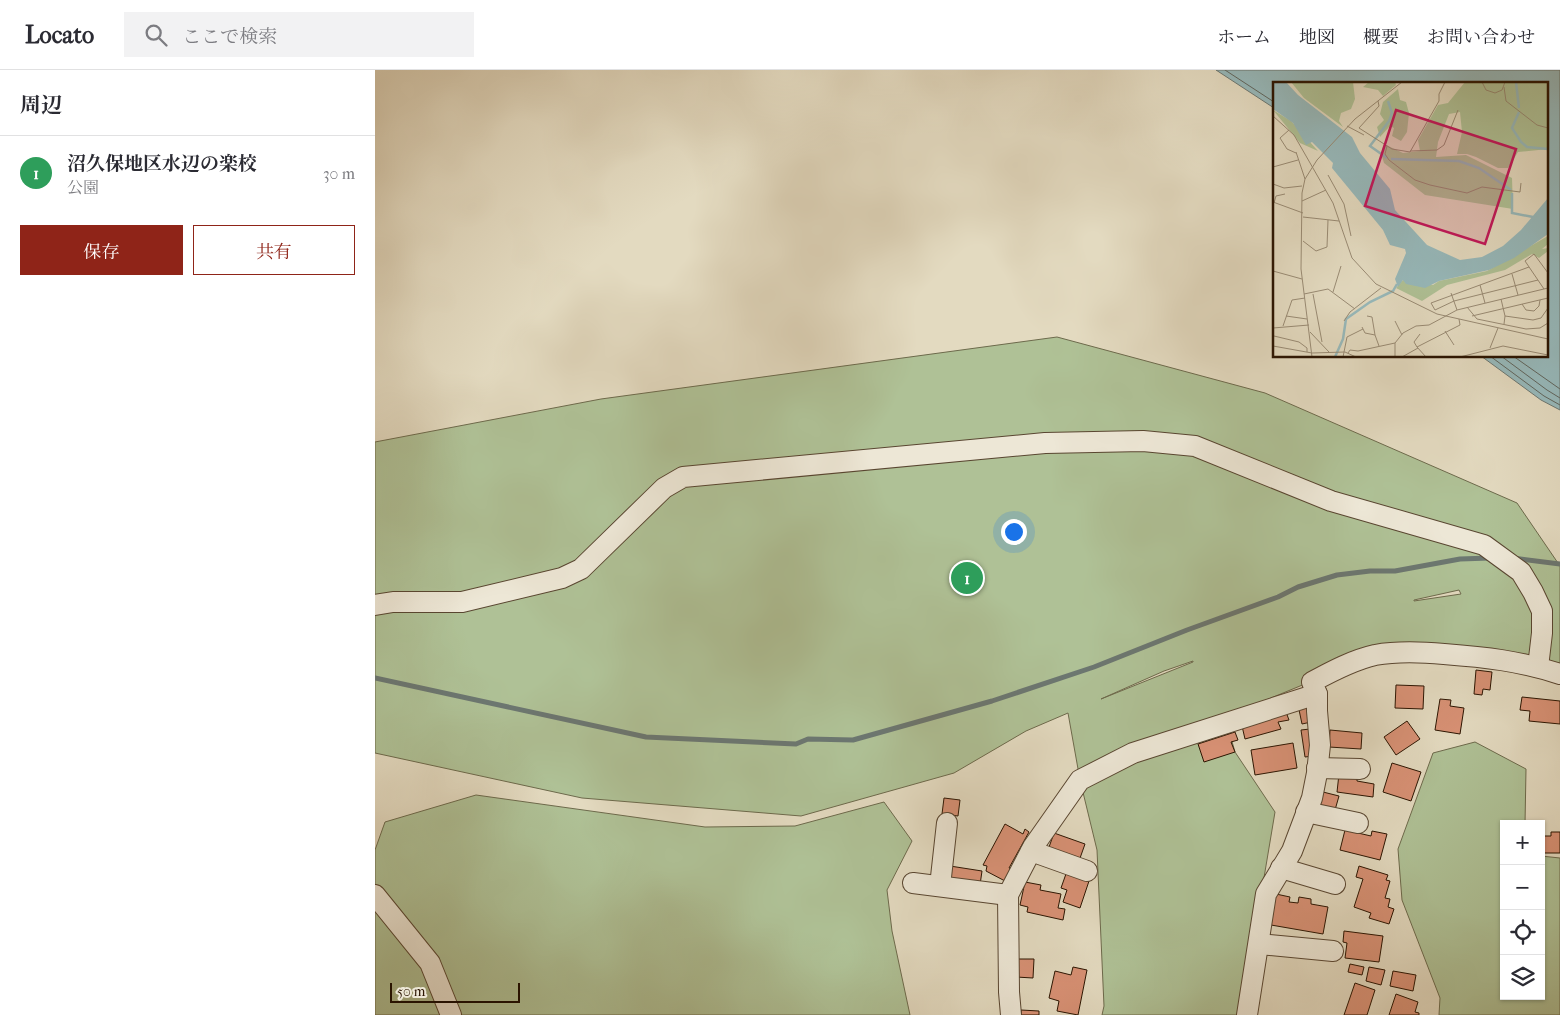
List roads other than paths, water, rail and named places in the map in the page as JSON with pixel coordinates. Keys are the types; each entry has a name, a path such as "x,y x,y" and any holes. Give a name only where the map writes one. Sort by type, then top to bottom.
{"street":[{"path":"375,605 393,602 462,602 562,578 581,569 664,488 683,476 1045,443 1143,441 1195,446 1331,501 1484,545 1521,572 1542,611 1542,633 1538,667"},
{"path":"1247,1015 1266,894 1291,851 1312,798 1320,745 1317,694 1312,682 1338,668 1375,655 1419,652 1491,657 1538,667 1560,674"},
{"path":"1011,1015 1008,895 1031,851 1080,780 1133,753 1317,694"},
{"path":"1317,768 1360,769"},
{"path":"1307,812 1358,822"},
{"path":"941,886 947,824"},
{"path":"1031,851 1087,871"},
{"path":"1281,868 1335,884"},
{"path":"913,883 1008,895"},
{"path":"375,895 430,963 451,1015"},
{"path":"1259,944 1333,952"}],"water":[{"path":"1216,70 1560,70 1560,410 1541,400 1484,358 1547,358 1547,82 1273,82 1273,107"}],"waterway":[{"path":"375,678 646,737 796,744 808,739 853,740 992,701 1094,667 1187,630 1278,597 1298,587 1337,575 1370,571 1395,571 1460,559 1490,558"},
{"path":"1513,558 1560,564"}],"place":[{"name":"沼久保地区水辺の楽校","path":"967,578"}]}
